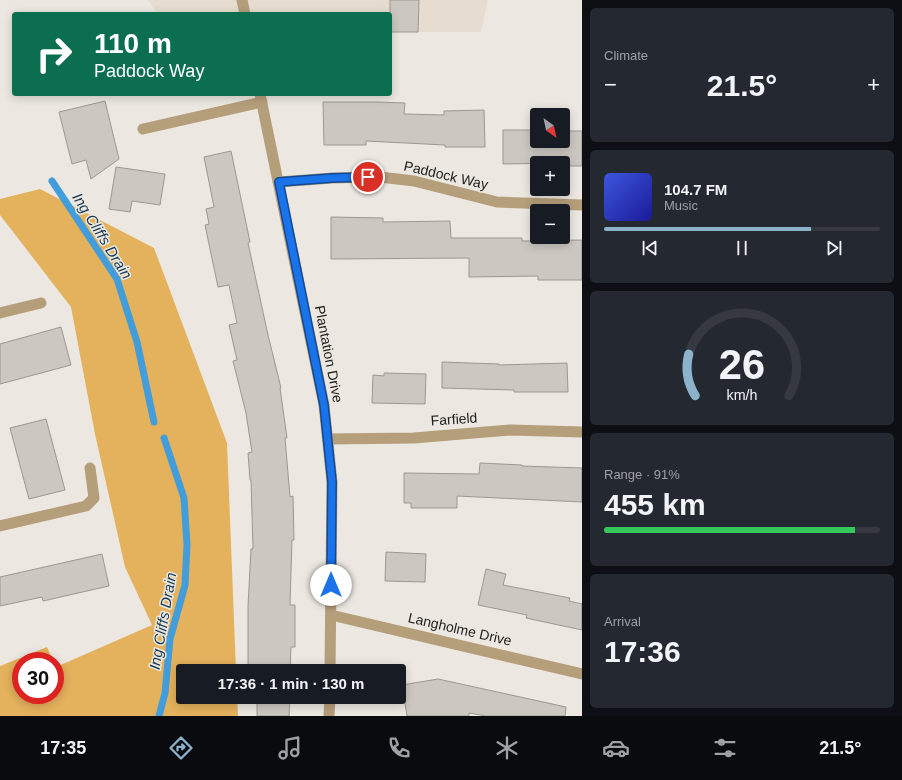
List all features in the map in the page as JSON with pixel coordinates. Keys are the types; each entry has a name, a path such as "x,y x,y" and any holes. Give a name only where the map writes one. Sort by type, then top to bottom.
{"street":[{"path":"242,0 245,12"},
{"path":"144,129 261,98"},
{"name":"Plantation Drive","path":"261,98 324,405 332,482 330,664"},
{"name":"Paddock Way","path":"279,182 332,178 380,177 414,181 497,202 582,205"},
{"path":"0,313 41,303"},
{"name":"Farfield","path":"328,439 414,438 510,430 582,432"},
{"path":"0,526 86,506 94,498 90,468"},
{"name":"Langholme Drive","path":"331,615 582,674"},
{"path":"329,716 330,704"}],"shaded area":[{"path":"148,0 487,0 481,32 392,32 392,12 157,12"},
{"path":"40,189 154,248 227,443 236,664 176,664 176,704 237,704 238,716 0,716 0,666 12,661 12,704 64,704 64,664 152,625 125,567 95,434 71,307 0,215 0,199"},
{"path":"47,647 49,652 35,652"}],"building":[{"path":"390,0 419,0 418,32 392,32 392,12 390,12"},
{"path":"105,101 119,159 91,179 86,160 72,164 59,112"},
{"path":"323,102 405,103 404,114 444,115 444,111 484,110 485,147 445,147 445,145 366,141 366,145 324,145"},
{"path":"503,130 530,130 530,148 570,148 570,131 582,131 582,166 570,166 570,156 530,156 530,164 503,164"},
{"path":"231,151 250,242 248,243 281,388 287,438 285,438 290,497 293,496 294,540 292,540 290,605 295,605 295,647 291,647 290,664 248,664 248,606 251,549 253,549 251,480 248,453 252,452 246,413 233,361 237,360 229,325 237,323 229,285 218,287 205,225 209,224 206,209 214,207 204,157"},
{"path":"116,167 165,174 160,205 132,201 130,212 109,209"},
{"path":"331,217 383,218 383,222 450,221 451,238 522,238 522,241 530,241 530,244 570,244 570,240 582,240 582,280 538,280 538,276 469,277 469,258 331,259"},
{"path":"61,327 71,365 0,384 0,344"},
{"path":"442,362 499,365 567,363 568,392 514,392 514,390 442,388"},
{"path":"384,373 426,374 425,404 372,403 373,375 384,376"},
{"path":"46,419 65,490 29,499 10,428"},
{"path":"480,463 582,468 582,502 457,496 457,508 411,508 411,503 404,503 404,473 479,474"},
{"path":"386,552 426,554 425,582 385,581"},
{"path":"102,554 109,586 43,601 42,597 0,606 0,577"},
{"path":"486,569 506,574 503,585 570,598 569,601 582,604 582,630 526,618 527,615 478,605"},
{"path":"438,679 566,707 565,716 486,716 469,713 469,716 407,716 405,704 406,684"},
{"path":"257,704 290,704 289,716 257,716"}],"waterway":[{"name":"Ing Cliffs Drain","path":"52,181 117,279 137,342 154,422"},
{"name":"Ing Cliffs Drain","path":"159,716 165,693 170,639 185,585 187,545 184,498 164,438"}],"route":[{"path":"331,585 332,482 324,405 279,182 368,177"}]}
